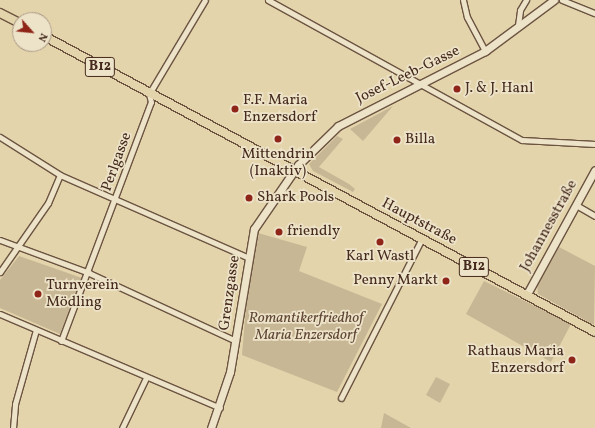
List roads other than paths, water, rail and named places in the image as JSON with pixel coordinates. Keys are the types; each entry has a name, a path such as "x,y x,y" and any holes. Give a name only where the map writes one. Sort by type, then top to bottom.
{"main road":[{"path":"0,13 12,19"},
{"name":"B12","path":"52,40 148,94 293,170"},
{"name":"Hauptstraße","path":"293,170 421,240 527,294 595,332"}],"street":[{"name":"Perlgasse","path":"61,341 89,273 151,102 148,94 205,0"},
{"path":"268,0 522,140 595,144"},
{"path":"463,0 467,17 486,51"},
{"path":"518,25 520,10 526,0"},
{"name":"Josef-Leeb-Gasse","path":"293,170 338,126 486,51 518,25 554,0"},
{"path":"562,0 595,13"},
{"path":"0,137 60,175 247,257"},
{"name":"Grenzgasse","path":"211,428 220,408 236,341 247,257 260,215 293,170"},
{"name":"Johannesstraße","path":"527,294 595,170"},
{"path":"0,272 48,203 60,175"},
{"path":"576,205 595,216"},
{"path":"0,240 18,248 89,273 236,341"},
{"path":"341,398 421,240"},
{"path":"0,314 146,378 220,408"},
{"path":"13,428 15,404 36,330"},
{"path":"122,428 146,378"}],"place":[{"name":"J. & J. Hanl","path":"457,89"},
{"name":"F.F. Maria Enzersdorf","path":"235,109"},
{"name":"Mittendrin (Inaktiv)","path":"278,139"},
{"name":"Billa","path":"397,140"},
{"name":"Shark Pools","path":"249,198"},
{"name":"friendly","path":"279,232"},
{"name":"Karl Wastl","path":"380,242"},
{"name":"Penny Markt","path":"446,281"},
{"name":"Turnverein Mödling","path":"38,294"},
{"name":"Rathaus Maria Enzersdorf","path":"572,360"}],"park label":[{"name":"Romantikerfriedhof Maria Enzersdorf","path":"306,326"}]}
